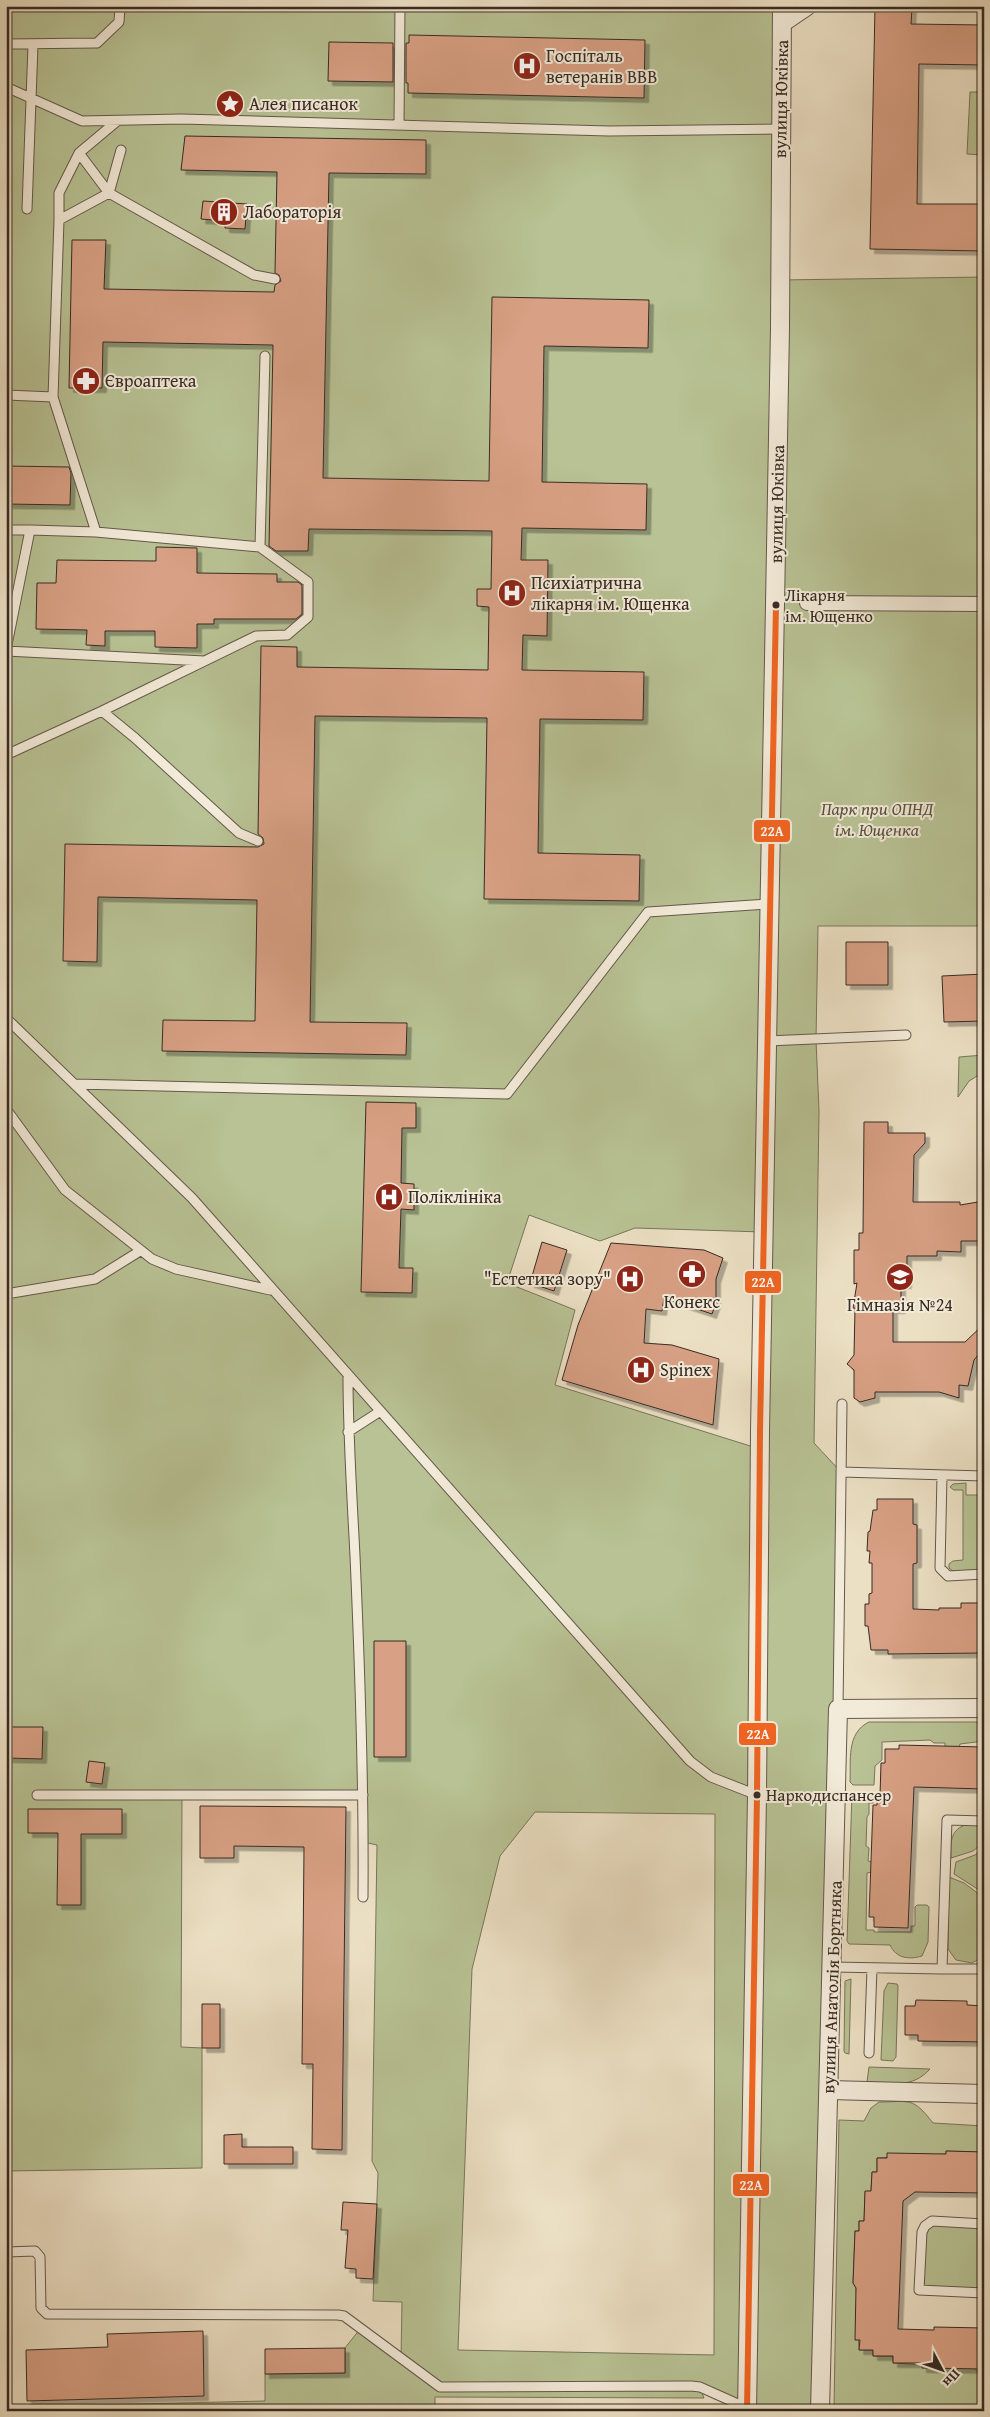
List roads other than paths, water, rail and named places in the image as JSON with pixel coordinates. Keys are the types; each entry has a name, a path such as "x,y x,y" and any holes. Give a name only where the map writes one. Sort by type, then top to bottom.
{"street":[{"path":"782,14 807,6"},
{"name":"вулиця Юківка","path":"747,2409 758,1795 760,1449 766,1041 774,724 780,328 782,14"},
{"path":"807,603 984,604"},
{"path":"838,1709 984,1708"},
{"name":"вулиця Анатолія Бортняка","path":"820,2411 833,1966 838,1709"},
{"path":"829,2090 984,2094"}],"lane":[{"path":"6,44 97,43 120,22 120,6"},
{"path":"399,124 400,6"},
{"path":"27,208 33,45"},
{"path":"6,87 82,121 116,122 181,119 610,131 780,129"},
{"path":"96,532 53,397 60,193 79,153 116,122"},
{"path":"59,220 108,193 121,150"},
{"path":"79,153 108,193 254,274 274,279"},
{"path":"260,547 265,356"},
{"path":"6,395 53,397"},
{"path":"6,530 96,532 260,547 308,582 308,616 287,635 256,636 102,711 6,755"},
{"path":"30,530 6,651 207,661"},
{"path":"102,711 135,738 239,833 258,841"},
{"path":"75,1084 507,1094 648,912 769,904"},
{"path":"6,1018 10,1027 75,1084 192,1198 270,1290 690,1761 711,1777 758,1795"},
{"path":"766,1041 906,1035"},
{"path":"6,1109 65,1190 140,1251 176,1269 270,1290"},
{"path":"6,1294 95,1279 140,1251"},
{"path":"348,1377 348,1432 355,1556 363,1796 363,1897"},
{"path":"838,1709 842,1404"},
{"path":"348,1432 379,1412"},
{"path":"841,1472 984,1476"},
{"path":"942,1476 940,1568 948,1576 984,1574"},
{"path":"37,1795 363,1796"},
{"path":"942,1969 947,1820 984,1821"},
{"path":"833,1966 984,1969"},
{"path":"869,2054 872,1968"},
{"path":"984,2224 932,2221 925,2226 922,2232 919,2290 984,2293"},
{"path":"6,2252 34,2251 40,2257 41,2308 47,2314 338,2315 344,2316 440,2387 691,2386 700,2387 747,2409"}],"place":[{"name":"Госпіталь ветеранів ВВВ","path":"527,66"},
{"name":"Алея писанок","path":"230,104"},
{"name":"Лабораторія","path":"224,212"},
{"name":"Євроаптека","path":"86,381"},
{"name":"Психіатрична лікарня ім. Ющенка","path":"512,593"},
{"name":"Лікарня ім. Ющенко","path":"776,605"},
{"name":"Поліклініка","path":"389,1197"},
{"name":"Конекс","path":"692,1274"},
{"name":"Гімназія №24","path":"900,1277"},
{"name":"\"Естетика зору\"","path":"630,1279"},
{"name":"Spinex","path":"641,1370"},
{"name":"Наркодиспансер","path":"757,1795"}],"park label":[{"name":"Парк при ОПНД ім. Ющенка","path":"877,820"}]}
